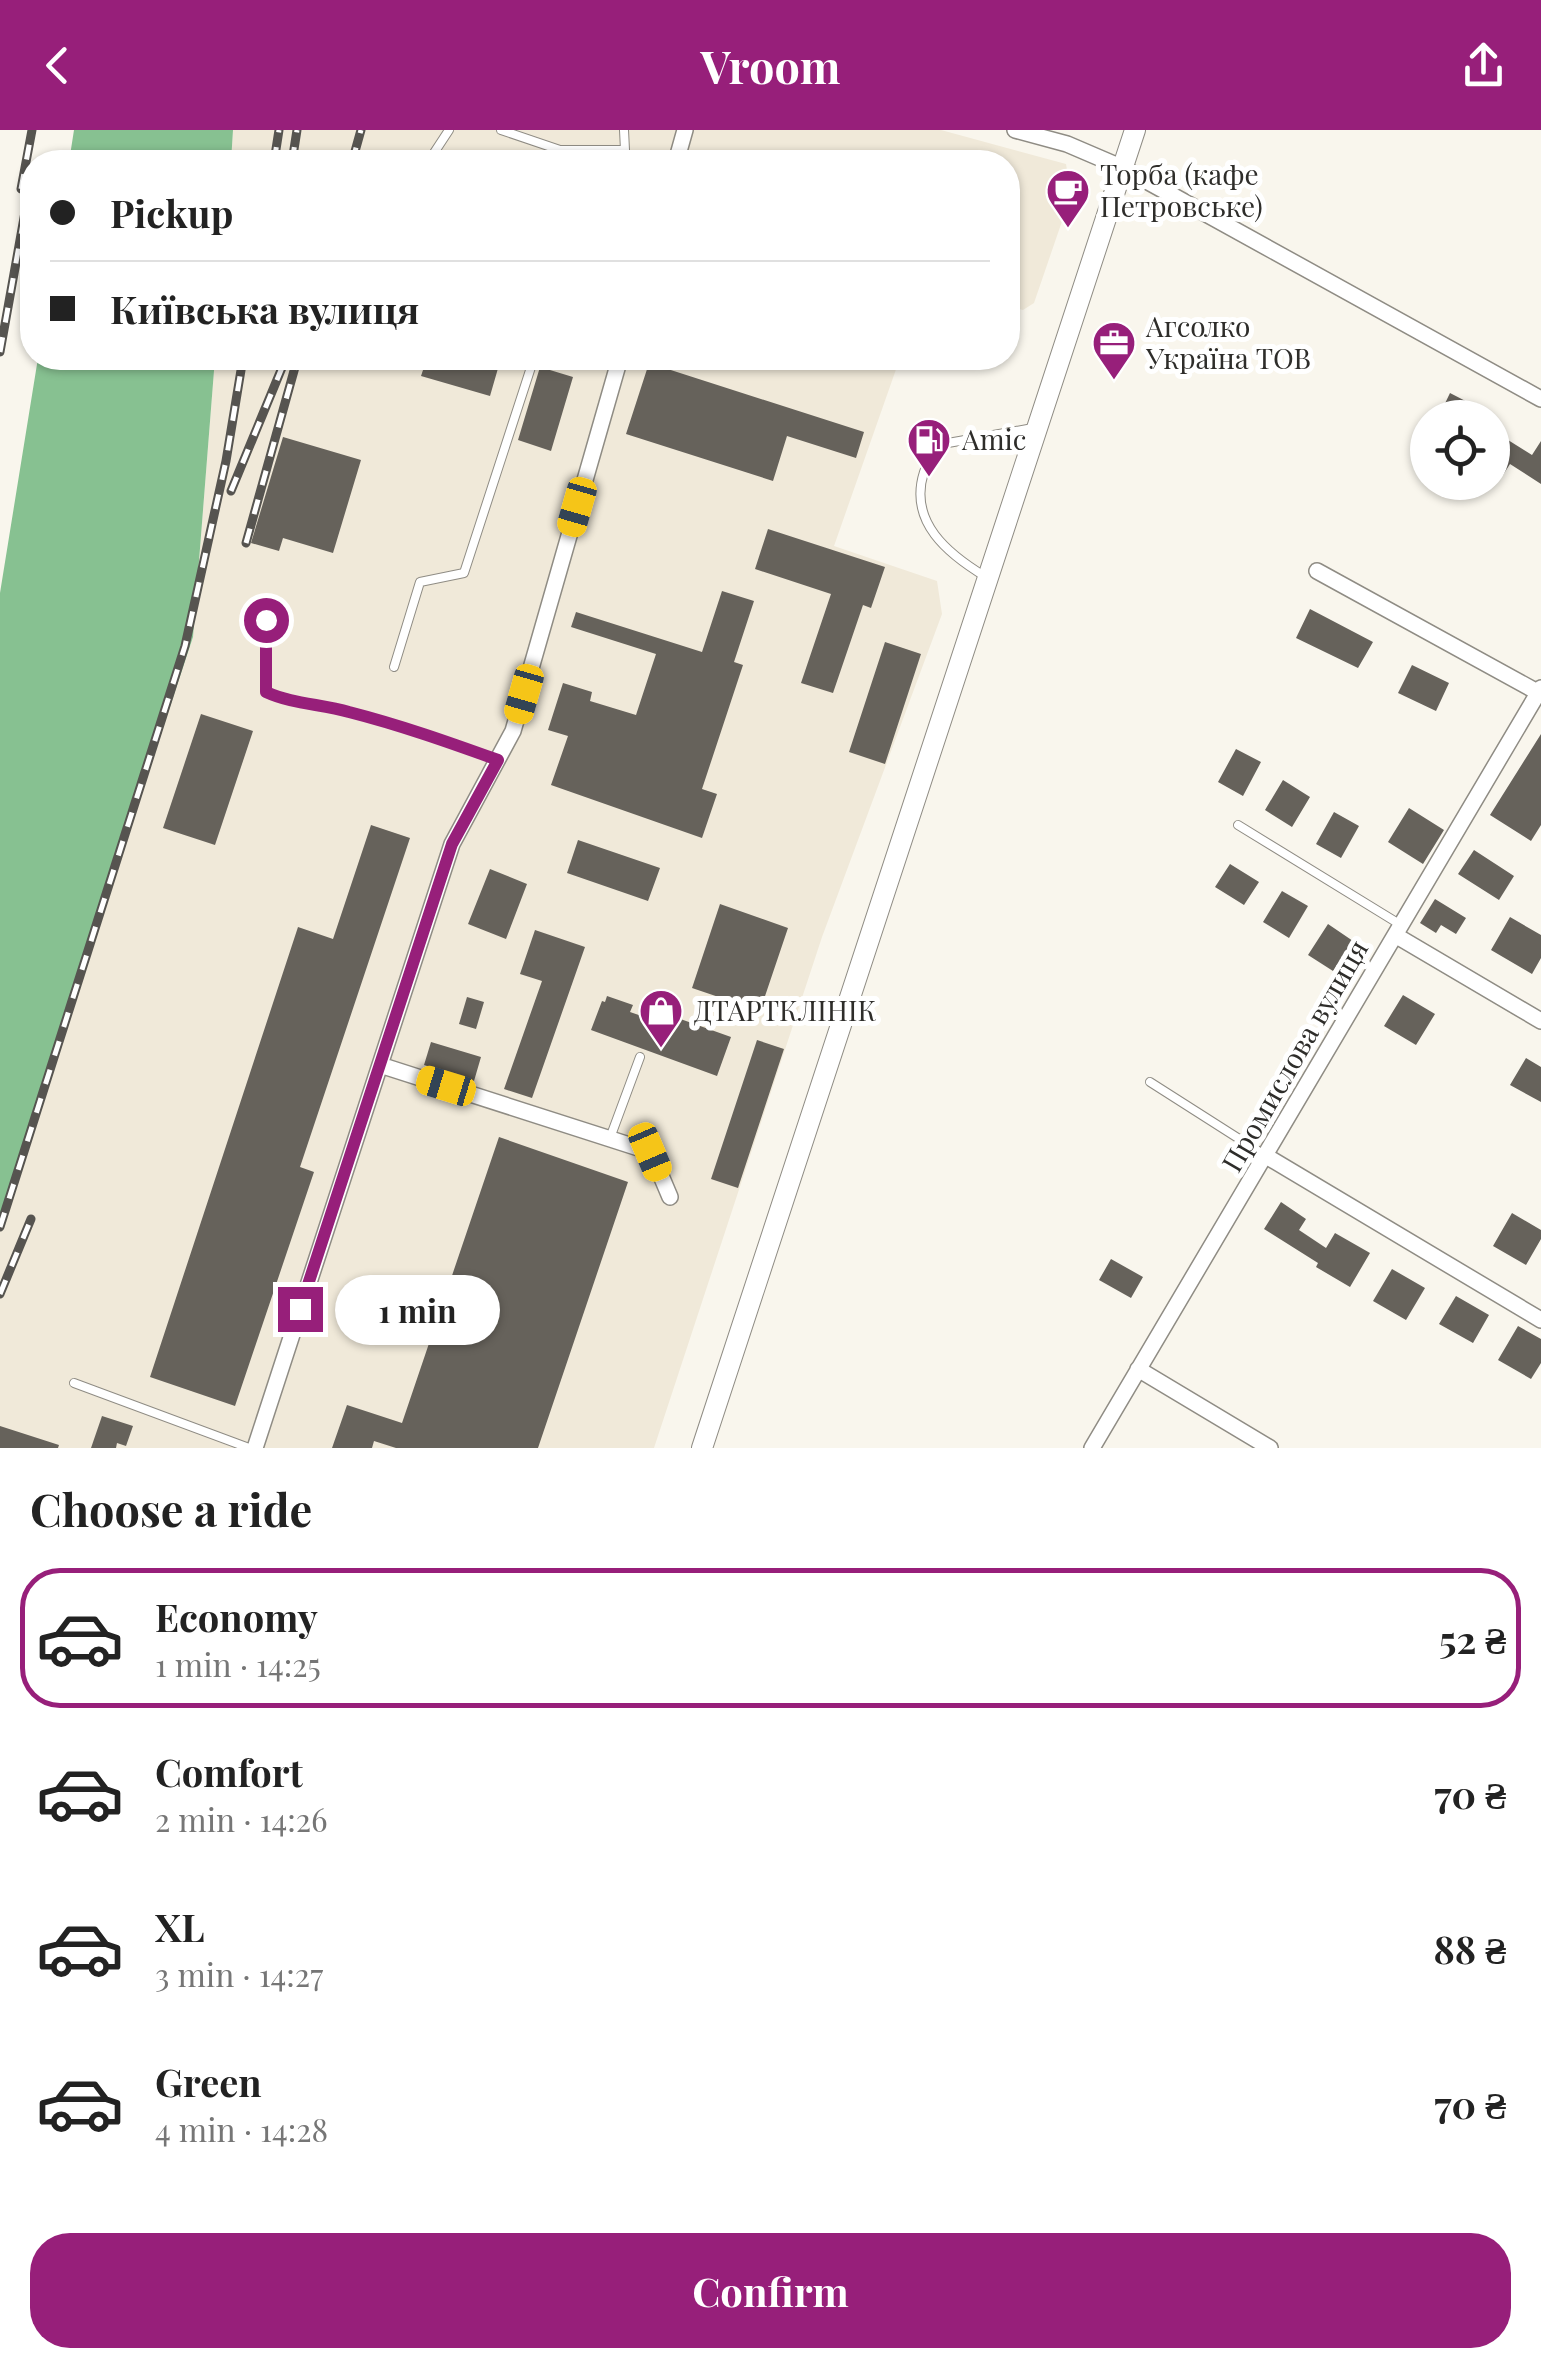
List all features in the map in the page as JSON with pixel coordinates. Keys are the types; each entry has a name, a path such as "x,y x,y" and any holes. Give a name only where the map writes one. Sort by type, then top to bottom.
{"main road":[{"path":"702,1448 1135,130"}],"street":[{"path":"1015,130 1067,144 1123,168 1541,399"},
{"path":"252,1448 452,844 514,731 617,370"},
{"path":"1317,571 1540,691"},
{"name":"Промислова вулиця","path":"1092,1448 1540,691"},
{"path":"1398,930 1541,1022"},
{"path":"380,1065 650,1152 670,1197"},
{"path":"1266,1156 1541,1320"},
{"path":"1138,1369 1270,1448"}],"lane":[{"path":"501,130 560,150 625,150 624,130"},
{"path":"394,666 420,582 464,573 530,370"},
{"path":"988,578 948,553 925,517 918,492 924,474 930,457 948,443 1038,428"},
{"path":"266,620 266,692 288,702 320,704 407,728 498,760"},
{"path":"1238,826 1398,930"},
{"path":"610,1138 640,1057"},
{"path":"1150,1082 1266,1156"},
{"path":"74,1382 252,1448"}],"shaded area":[{"path":"233,130 941,130 1015,150 232,150"},
{"path":"1020,151 1066,164 1071,195 1034,303 1023,310"},
{"path":"214,370 896,370 834,546 937,581 942,614 822,937 654,1448 0,1448 0,1222 193,637"}],"green space":[{"path":"74,130 233,130 232,150 71,150"},
{"path":"36,370 214,370 193,637 0,1222 0,593"}],"building":[{"path":"423,370 498,370 490,396 421,376"},
{"path":"539,370 573,377 551,451 518,440"},
{"path":"647,370 671,370 864,432 856,458 787,436 773,481 626,434"},
{"path":"283,437 361,460 333,553 283,538 279,551 251,543"},
{"path":"1510,441 1532,455 1541,441 1541,484 1510,464"},
{"path":"768,529 885,567 871,608 863,605 833,693 801,683 831,594 755,569"},
{"path":"722,591 754,601 734,662 743,665 702,789 717,794 702,838 551,785 568,736 548,730 563,683 592,692 590,701 636,715 656,654 571,627 576,612 702,652"},
{"path":"1310,609 1373,642 1358,668 1296,638"},
{"path":"885,642 921,654 885,764 849,752"},
{"path":"1412,665 1449,683 1436,711 1398,693"},
{"path":"201,714 253,731 215,845 163,828"},
{"path":"1541,734 1541,825 1531,841 1490,815"},
{"path":"1236,749 1261,762 1243,796 1218,782"},
{"path":"1283,780 1310,797 1292,827 1265,810"},
{"path":"1409,808 1444,830 1423,864 1388,842"},
{"path":"1334,812 1359,826 1341,858 1316,844"},
{"path":"371,825 410,838 300,1167 314,1172 235,1406 150,1377 298,927 333,939"},
{"path":"578,840 660,868 648,901 567,873"},
{"path":"1474,850 1514,876 1499,900 1458,874"},
{"path":"1230,864 1259,882 1244,905 1215,887"},
{"path":"490,869 527,884 506,939 468,924"},
{"path":"1282,891 1308,906 1289,938 1263,922"},
{"path":"1435,899 1466,918 1456,934 1441,925 1436,933 1420,923"},
{"path":"720,904 788,928 760,1011 692,988"},
{"path":"1510,917 1541,935 1541,958 1532,974 1491,950"},
{"path":"1328,924 1353,941 1333,971 1308,955"},
{"path":"535,930 585,947 532,1098 504,1089 542,981 520,974"},
{"path":"1403,995 1435,1014 1416,1045 1384,1026"},
{"path":"607,996 633,1005 630,1012 668,1025 672,1016 731,1037 717,1076 591,1030"},
{"path":"467,997 484,1002 476,1029 459,1024"},
{"path":"757,1040 784,1049 738,1188 711,1179"},
{"path":"431,1042 481,1057 474,1081 424,1065"},
{"path":"1526,1058 1541,1067 1541,1102 1510,1085"},
{"path":"499,1137 628,1182 538,1448 396,1448 374,1441 372,1448 332,1448 347,1405 402,1423"},
{"path":"1281,1202 1306,1219 1299,1230 1326,1248 1335,1233 1370,1253 1350,1287 1264,1229"},
{"path":"1512,1213 1541,1230 1541,1239 1526,1265 1493,1246"},
{"path":"1111,1259 1143,1277 1131,1298 1099,1280"},
{"path":"1392,1269 1425,1288 1406,1320 1373,1301"},
{"path":"1456,1296 1489,1315 1473,1343 1439,1324"},
{"path":"1518,1326 1541,1339 1541,1363 1531,1379 1498,1360"},
{"path":"102,1416 133,1426 126,1446 117,1443 116,1448 91,1448"},
{"path":"0,1426 59,1445 58,1448 0,1448"}],"railway":[{"path":"28,150 32,130"},
{"path":"276,150 279,130"},
{"path":"294,150 297,130"},
{"path":"355,150 361,130"},
{"path":"0,352 20,240"},
{"path":"0,1227 185,646 226,461 241,370"},
{"path":"231,491 281,370"},
{"path":"246,543 294,370"},
{"path":"0,1294 31,1219"}],"place":[{"name":"Торба (кафе Петровське)","path":"1068,229"},
{"name":"Агсолко Україна ТОВ","path":"1114,381"},
{"name":"Amic","path":"929,478"},
{"name":"ДТАРТКЛІНІК","path":"661,1049"}],"route":[{"path":"266,620 266,692 288,702 320,704 407,728 498,760 452,844 300,1309"}]}
